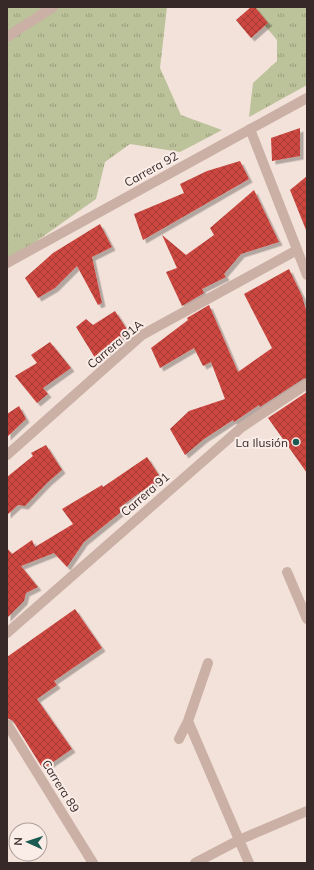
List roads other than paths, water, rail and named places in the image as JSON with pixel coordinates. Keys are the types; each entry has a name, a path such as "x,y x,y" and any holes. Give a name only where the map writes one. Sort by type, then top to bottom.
{"street":[{"path":"7,37 53,7"},
{"name":"Carrera 92","path":"7,264 307,98"},
{"path":"250,129 307,274"},
{"name":"Carrera 91A","path":"7,455 142,335 297,250"},
{"name":"Carrera 91","path":"7,632 242,427 307,384"},
{"path":"287,572 307,619"},
{"path":"178,739 188,721 208,663"},
{"path":"188,721 249,863"},
{"name":"Carrera 89","path":"7,724 93,863"},
{"path":"195,863 239,840 307,811"}],"place":[{"name":"La Ilusión","path":"296,442"}]}
